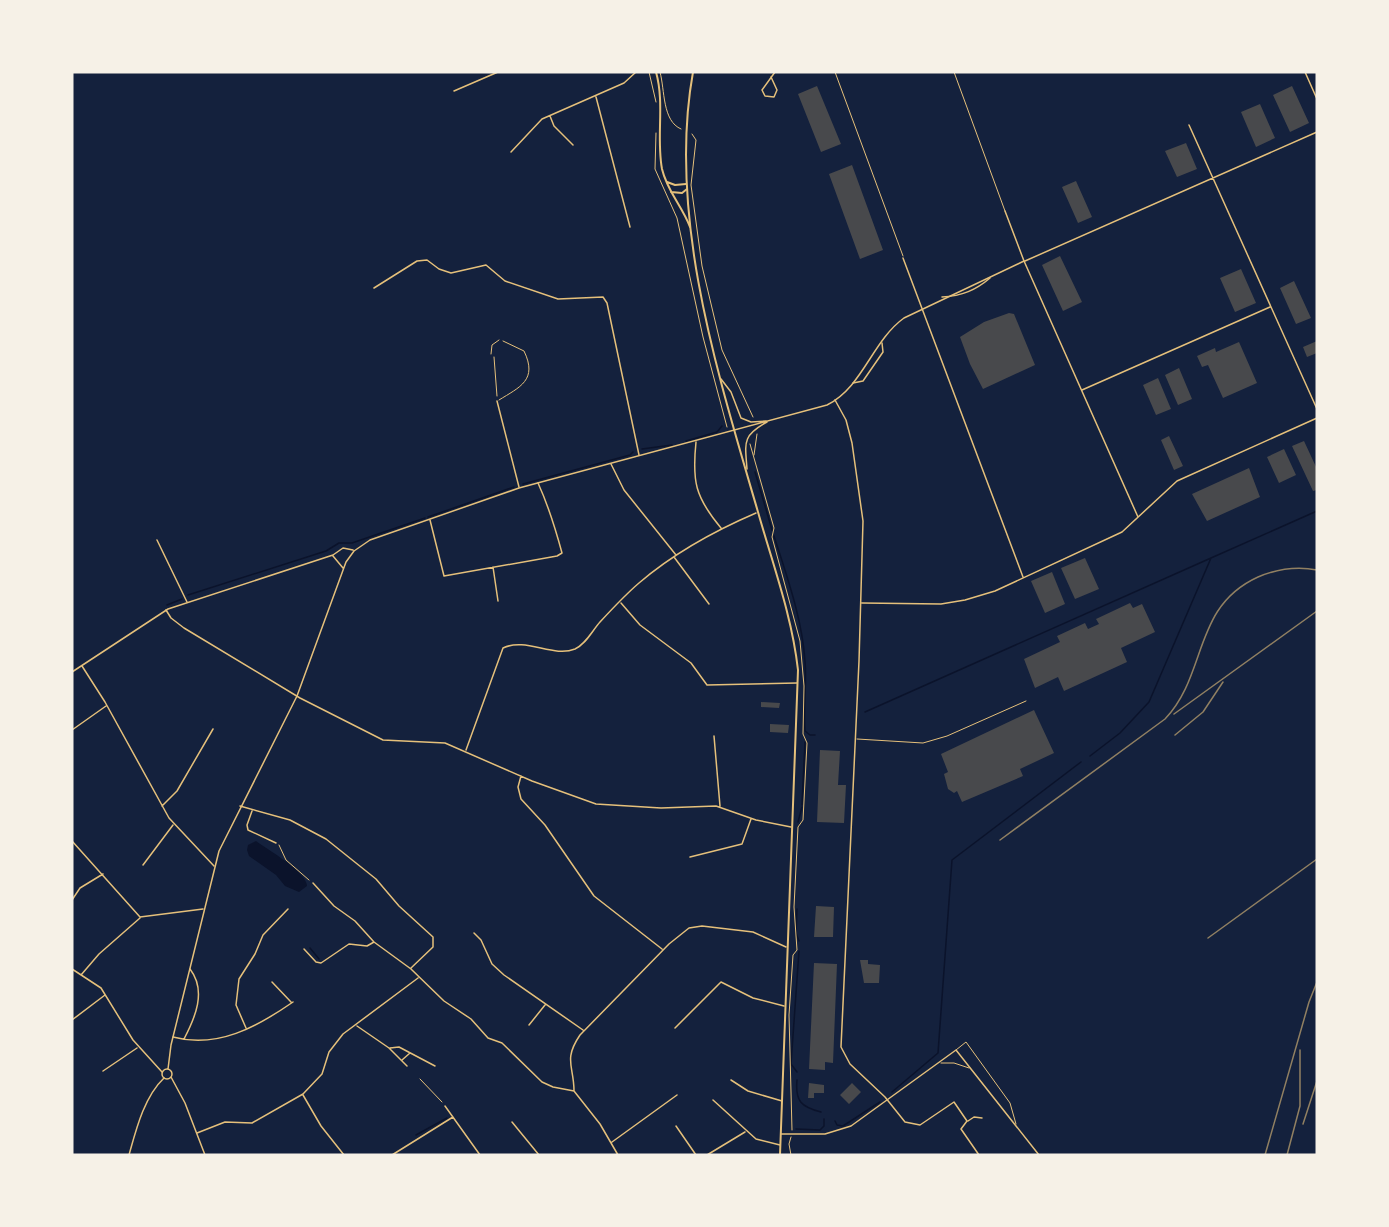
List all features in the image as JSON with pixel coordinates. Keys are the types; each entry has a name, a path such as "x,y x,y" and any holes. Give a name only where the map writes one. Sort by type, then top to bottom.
{"main road":[{"path":"656,72 661,100 661,156 665,181 692,232"},
{"path":"693,72 687,123 686,184 692,232 719,377 789,619 798,682 780,1155"},
{"path":"665,181 675,185 686,184"},
{"path":"671,192 681,194 687,189"}],"street":[{"path":"454,92 498,72"},
{"path":"511,152 542,119 624,83 636,72"},
{"path":"771,77 777,90 774,97 765,96 762,92 763,86 775,72"},
{"path":"1305,72 1317,99"},
{"path":"596,96 630,227"},
{"path":"550,116 554,126 573,146"},
{"path":"1189,125 1317,409"},
{"path":"205,1155 168,1069 173,1037 214,867 240,806 297,696 344,569 354,551 370,540 519,488 823,406 835,400 852,384 900,321 923,307 997,272 1317,132"},
{"path":"1005,211 1024,261 1139,518"},
{"path":"903,258 1023,578"},
{"path":"374,288 417,261 424,260 451,273 486,265 505,281 558,299 603,297 607,303 639,456"},
{"path":"942,297 959,296 980,286 997,272"},
{"path":"1082,390 1271,306"},
{"path":"852,384 863,381 883,352 882,343"},
{"path":"719,377 731,392 741,418 751,422 770,421"},
{"path":"835,400 849,428 862,498 861,602 841,1047 850,1064 888,1101 903,1120 912,1125 924,1123 954,1102 968,1121"},
{"path":"497,401 519,488"},
{"path":"861,602 923,605 958,602 988,593 1115,536 1139,518 1177,481 1317,418"},
{"path":"747,473 747,436 754,428 770,421"},
{"path":"696,441 694,468 696,486 703,505 722,528"},
{"path":"611,463 624,490 710,604"},
{"path":"429,519 444,576 551,557 562,553 554,517 538,483"},
{"path":"466,751 503,648 515,645 574,649 583,643 620,602 675,556 722,528 758,512"},
{"path":"157,540 187,602"},
{"path":"72,672 165,610 333,555 343,548 354,551"},
{"path":"333,555 344,569"},
{"path":"493,566 498,601"},
{"path":"620,602 640,626 691,663 707,685 798,682"},
{"path":"165,610 184,628 297,696 334,718 383,740 440,742 521,776 600,805 720,807 751,819 792,827"},
{"path":"81,665 173,825 214,867"},
{"path":"72,730 106,705"},
{"path":"161,806 177,791 213,729"},
{"path":"714,736 720,807"},
{"path":"521,776 518,787 521,799 545,825 594,896 663,950"},
{"path":"240,806 298,823 326,839 376,879 399,906 434,937 434,943 411,969"},
{"path":"252,810 247,825 248,830 276,843"},
{"path":"690,857 741,844 751,819"},
{"path":"143,865 173,825"},
{"path":"72,841 140,917"},
{"path":"72,900 80,888 103,874"},
{"path":"313,883 334,906 355,921 374,942 411,969 444,1000 475,1023 488,1038 501,1043 542,1082 553,1087 574,1091"},
{"path":"81,975 99,954 140,917 204,909"},
{"path":"246,1028 236,1005 239,979 255,954 262,934 288,909"},
{"path":"618,1155 574,1091 569,1068 571,1053 584,1030 663,950 689,928 698,926 756,932 787,947"},
{"path":"474,933 481,940 492,963 504,975 584,1030"},
{"path":"304,949 316,962 321,963 349,944 367,946 374,942"},
{"path":"72,969 94,981 105,994 138,1047 162,1072 164,1078"},
{"path":"184,1040 193,1024 198,1005 197,983 190,969"},
{"path":"197,1133 225,1122 252,1123 303,1094 322,1074 327,1055 341,1036 357,1026 399,990 418,978"},
{"path":"173,1037 184,1040 214,1041 246,1028 292,1002 272,982"},
{"path":"675,1028 721,982 753,999 785,1006"},
{"path":"72,1020 105,994"},
{"path":"529,1025 545,1004"},
{"path":"357,1026 390,1048 407,1066"},
{"path":"103,1071 138,1047"},
{"path":"390,1048 399,1047 435,1066"},
{"path":"782,1134 839,1131 856,1124 956,1050 1039,1155"},
{"path":"401,1060 410,1053"},
{"path":"162,1072 168,1069"},
{"path":"129,1155 156,1087 164,1078 171,1077"},
{"path":"731,1080 748,1091 783,1101"},
{"path":"303,1094 321,1126 344,1155"},
{"path":"611,1142 677,1095"},
{"path":"713,1100 746,1132 761,1142 781,1145"},
{"path":"445,1106 480,1155"},
{"path":"979,1155 961,1129 974,1117 982,1118"},
{"path":"392,1155 453,1118"},
{"path":"512,1122 539,1155"},
{"path":"676,1126 696,1155"},
{"path":"707,1155 746,1132"}],"lane":[{"path":"835,72 903,258"},
{"path":"954,72 1005,211"},
{"path":"497,401 521,387 528,372 524,351 503,341"},
{"path":"855,738 923,743 946,736 1026,701"},
{"path":"956,1050 966,1042 1010,1103 1018,1131"},
{"path":"939,1063 954,1062 969,1068"}],"path":[{"path":"649,72 657,109"},
{"path":"660,72 669,119 683,130"},
{"path":"656,125 655,169 677,218 715,384"},
{"path":"690,133 696,140 691,185 702,266 722,350 730,372 749,405 753,419"},
{"path":"491,354 493,344 503,341"},
{"path":"494,357 497,401"},
{"path":"754,457 757,434"},
{"path":"276,843 286,860 313,883"},
{"path":"420,1079 445,1106"},
{"path":"791,1155 789,1144 792,1134"}],"water":[{"path":"256,841 294,868 306,881 307,886 299,892 285,886 276,875 249,856 248,845"}],"building":[{"path":"817,86 841,144 821,152 798,94"},
{"path":"1292,86 1309,123 1290,132 1273,95"},
{"path":"1260,104 1275,138 1256,147 1241,112"},
{"path":"1186,143 1197,169 1177,177 1165,151"},
{"path":"852,165 883,250 860,259 829,174"},
{"path":"1076,181 1092,217 1078,223 1062,187"},
{"path":"1060,256 1082,302 1063,311 1042,265"},
{"path":"1241,269 1256,303 1235,312 1220,278"},
{"path":"1294,281 1311,318 1296,324 1280,288"},
{"path":"1009,313 1014,314 1035,365 983,389 960,337 984,322"},
{"path":"1317,341 1317,353 1307,357 1303,347"},
{"path":"1239,342 1257,383 1223,398 1208,365 1202,367 1197,356 1215,348 1216,352"},
{"path":"1179,368 1192,399 1178,405 1165,375"},
{"path":"1158,378 1171,409 1156,415 1143,385"},
{"path":"1169,436 1183,466 1174,470 1161,440"},
{"path":"1304,441 1317,469 1317,490 1313,491 1292,446"},
{"path":"1284,449 1296,475 1279,483 1267,457"},
{"path":"1249,468 1260,497 1207,521 1192,494"},
{"path":"1085,558 1099,589 1075,599 1061,568"},
{"path":"1052,572 1065,604 1045,613 1031,581"},
{"path":"1130,603 1133,608 1142,604 1155,632 1121,648 1127,662 1064,691 1058,677 1035,688 1024,659 1060,642 1057,636 1085,623 1088,629 1099,624 1096,619"},
{"path":"761,702 780,703 779,708 761,707"},
{"path":"1034,710 1054,753 1020,769 1023,776 962,802 957,791 954,793 948,789 944,774 948,772 941,754"},
{"path":"770,724 789,725 788,733 770,732"},
{"path":"820,750 840,751 838,785 846,785 844,823 817,822"},
{"path":"816,906 834,907 833,937 814,937"},
{"path":"860,960 868,960 868,964 880,965 879,983 864,983"},
{"path":"814,963 837,964 833,1063 825,1062 825,1070 809,1069"},
{"path":"809,1083 824,1085 824,1093 814,1093 814,1098 808,1098"},
{"path":"852,1083 861,1092 849,1104 840,1095"}],"waterway":[{"path":"686,441 717,432 722,426"},
{"path":"642,449 672,445"},
{"path":"523,484 630,455 633,452"},
{"path":"755,472 772,530"},
{"path":"428,517 514,487"},
{"path":"1090,756 1120,733 1149,702 1211,558 1317,511"},
{"path":"188,595 326,551 339,543 352,543 425,518"},
{"path":"774,536 801,629 805,670 805,731 810,735 815,735"},
{"path":"865,712 1211,558"},
{"path":"167,605 182,599"},
{"path":"802,805 805,742"},
{"path":"892,1092 938,1053 952,860 1081,762"},
{"path":"798,822 802,807"},
{"path":"797,909 796,933 799,941"},
{"path":"310,948 319,959"},
{"path":"797,1072 791,1064 799,951"},
{"path":"797,1080 798,1098 804,1105 821,1112"},
{"path":"835,1121 837,1125 843,1126 880,1102"},
{"path":"416,1135 447,1118"},
{"path":"796,1129 820,1130 824,1126 824,1119"}],"railway":[{"path":"1000,840 1165,719 1179,701 1211,623 1222,606 1237,590 1258,577 1272,572 1295,568 1317,570"},
{"path":"1174,714 1317,611"},
{"path":"1175,735 1203,712 1223,682"},
{"path":"1208,938 1317,859"},
{"path":"1265,1155 1309,1002 1317,982"},
{"path":"1287,1155 1300,1106 1300,1050"},
{"path":"1303,1124 1317,1081"}]}
